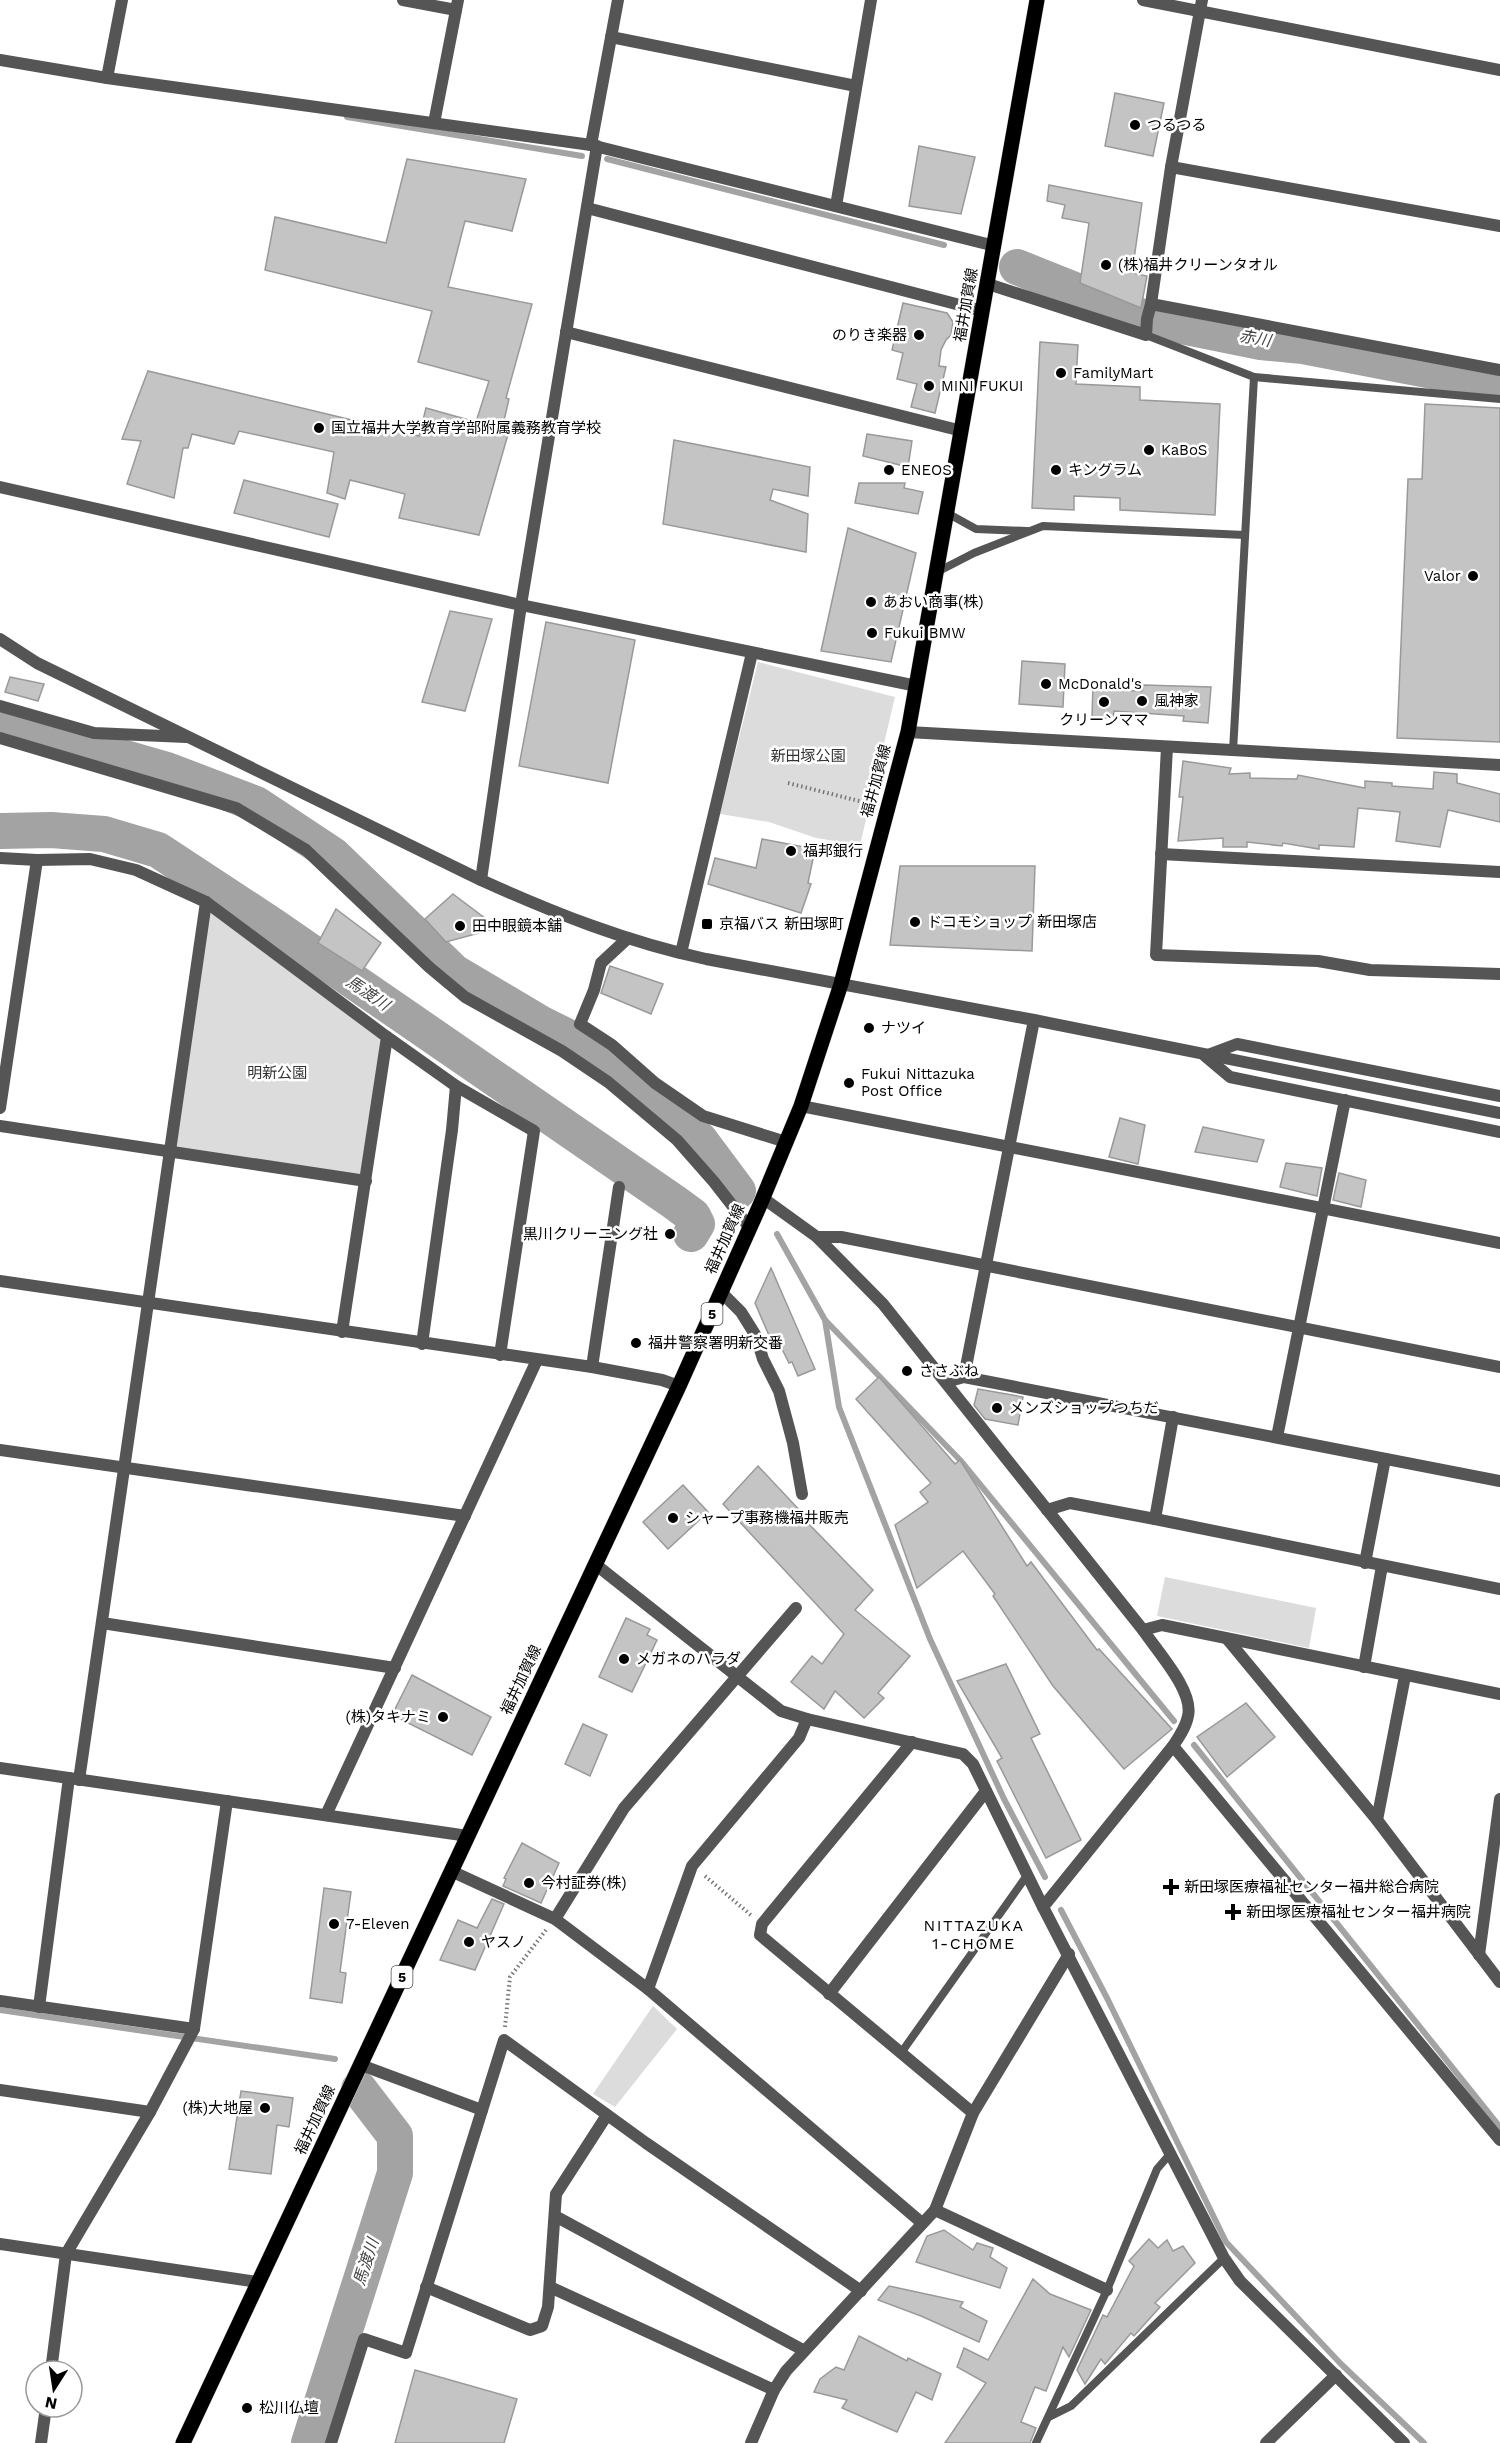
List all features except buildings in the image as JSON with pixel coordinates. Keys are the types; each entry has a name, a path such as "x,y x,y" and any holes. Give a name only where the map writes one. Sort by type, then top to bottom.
{"main road":[{"name":"福井加賀線","path":"183,2443 722,1293 801,1106 841,984 908,732 1037,0"}],"street":[{"path":"106,78 122,0"},
{"path":"404,0 457,5 434,123"},
{"path":"481,880 521,605 618,0"},
{"path":"836,206 870,0"},
{"path":"1143,0 1201,5 1500,70"},
{"path":"988,284 1146,335 1171,167 1201,5"},
{"path":"611,37 856,86"},
{"path":"0,60 106,78 594,145 995,246"},
{"path":"1171,167 1500,226"},
{"path":"586,208 983,311"},
{"path":"1151,304 1500,370"},
{"path":"566,332 962,431"},
{"path":"0,486 521,605 917,686"},
{"path":"0,639 37,663 481,880 546,909 628,938 681,953 1034,1020 1205,1056 1500,1113"},
{"path":"681,953 752,653"},
{"path":"0,706 94,733 186,736"},
{"path":"908,732 1500,765"},
{"path":"0,738 236,808 306,850 429,967 465,997 562,1051 608,1082 677,1140 751,1223"},
{"path":"1167,747 1156,955 1318,962 1370,970 1500,974"},
{"path":"1161,854 1500,872"},
{"path":"0,858 90,859 116,864 136,870 206,902 456,1086 534,1131 500,1355"},
{"path":"0,1108 37,860"},
{"path":"39,2007 74,1779 102,1623 206,902"},
{"path":"628,938 602,963 580,1024 612,1045 655,1083 703,1116 786,1142"},
{"path":"964,1377 1034,1020"},
{"path":"342,1332 387,1037"},
{"path":"1205,1056 1236,1044 1500,1096"},
{"path":"1205,1056 1230,1077 1500,1132"},
{"path":"422,1344 453,1130 456,1086"},
{"path":"1277,1437 1345,1100"},
{"path":"801,1106 1500,1243"},
{"path":"0,1126 366,1181"},
{"path":"592,1367 619,1187"},
{"path":"761,1201 818,1237 883,1304 1143,1630 1182,1687 1189,1704 1185,1727 1173,1746 1043,1907"},
{"path":"818,1237 841,1236 1500,1367"},
{"path":"0,1281 592,1367 662,1380 679,1386"},
{"path":"722,1293 741,1312 756,1336 763,1359 779,1391 794,1443 802,1494"},
{"path":"326,1815 537,1360"},
{"path":"946,1382 964,1377 1500,1481"},
{"path":"1155,1519 1173,1418"},
{"path":"0,1450 465,1516"},
{"path":"1365,1563 1385,1459"},
{"path":"1047,1510 1070,1503 1500,1589"},
{"path":"594,1564 781,1711 807,1719 963,1754 973,1764 1043,1907 1224,2258 1240,2281 1403,2443"},
{"path":"1364,1667 1382,1566"},
{"path":"555,1918 624,1808 796,1608"},
{"path":"102,1623 395,1668"},
{"path":"1143,1630 1162,1625 1500,1694"},
{"path":"1228,1640 1377,1820 1500,1982"},
{"path":"1377,1820 1405,1676"},
{"path":"648,1989 692,1866 800,1738 807,1719"},
{"path":"912,1742 762,1924 760,1935 973,2113"},
{"path":"1173,1746 1500,2140"},
{"path":"0,1768 468,1836"},
{"path":"829,1994 986,1791"},
{"path":"1479,1955 1500,1799"},
{"path":"53,2359 66,2254 150,2112 194,2029 227,1801"},
{"path":"451,1871 555,1918 648,1989 922,2223"},
{"path":"750,2443 774,2390 786,2371 935,2210 973,2113 1069,1954"},
{"path":"0,2001 194,2029"},
{"path":"331,2443 364,2339 406,2353 504,2040 607,2115 861,2291"},
{"path":"361,2065 482,2110"},
{"path":"0,2090 150,2112"},
{"path":"426,2287 530,2330 542,2326 548,2307 556,2194 607,2115"},
{"path":"935,2210 1107,2290"},
{"path":"555,2216 803,2350"},
{"path":"0,2244 258,2282"},
{"path":"550,2287 774,2390"},
{"path":"1266,2443 1336,2375"},
{"path":"41,2443 44,2419"}],"lane":[{"path":"1146,335 1254,377 1500,399"},
{"path":"1233,751 1254,377"},
{"path":"947,513 975,529 1030,531"},
{"path":"937,572 974,553 1043,526 1245,535"},
{"path":"901,2053 1028,1874"},
{"path":"1036,2443 1107,2290 1156,2169 1170,2154"},
{"path":"1048,2417 1071,2406 1224,2258"}],"path":[{"path":"788,783 871,804"},
{"path":"692,1866 762,1924"},
{"path":"504,2040 510,1977 555,1918"}],"green space":[{"name":"新田塚公園","path":"758,662 895,697 860,845 816,838 769,822 720,814"},
{"name":"明新公園","path":"206,902 387,1037 366,1181 170,1152"},
{"path":"1165,1577 1316,1608 1309,1648 1157,1616"},
{"path":"653,2006 677,2029 615,2107 593,2094"}],"waterway":[{"path":"347,117 582,156"},
{"path":"607,159 944,245"},
{"name":"赤川","path":"1017,267 1147,319 1261,342 1303,346 1500,384"},
{"path":"0,722 167,770 256,804 333,855 454,972 540,1023 604,1055 700,1140 738,1191"},
{"name":"馬渡川","path":"0,831 51,830 104,834 158,850 272,925 674,1202 693,1216 697,1224 691,1234"},
{"path":"777,1234 825,1320 839,1407 930,1639 1004,1799 1045,1877"},
{"path":"826,1321 960,1460 1174,1721"},
{"path":"1194,1745 1500,2127"},
{"path":"1061,1910 1108,2000 1226,2242 1341,2364 1424,2443"},
{"path":"0,2010 335,2059"},
{"name":"馬渡川","path":"309,2443 395,2173 395,2136 359,2089"}],"place":[{"name":"つるつる","path":"1135,125"},
{"name":"(株)福井クリーンタオル","path":"1106,265"},
{"name":"のりき楽器","path":"919,335"},
{"name":"FamilyMart","path":"1061,373"},
{"name":"MINI FUKUI","path":"929,386"},
{"name":"国立福井大学教育学部附属義務教育学校","path":"319,428"},
{"name":"KaBoS","path":"1149,450"},
{"name":"ENEOS","path":"889,470"},
{"name":"キングラム","path":"1056,470"},
{"name":"Valor","path":"1473,576"},
{"name":"あおい商事(株)","path":"871,602"},
{"name":"Fukui BMW","path":"872,633"},
{"name":"McDonald's","path":"1046,684"},
{"name":"風神家","path":"1142,701"},
{"name":"クリーンママ","path":"1104,702"},
{"name":"福邦銀行","path":"791,851"},
{"name":"ドコモショップ 新田塚店","path":"915,922"},
{"name":"京福バス 新田塚町","path":"707,924"},
{"name":"田中眼鏡本舗","path":"460,926"},
{"name":"ナツイ","path":"869,1028"},
{"name":"Fukui Nittazuka Post Office","path":"849,1083"},
{"name":"黒川クリーニング社","path":"670,1234"},
{"name":"福井警察署明新交番","path":"636,1343"},
{"name":"ささぶね","path":"907,1371"},
{"name":"メンズショップつちだ","path":"997,1408"},
{"name":"シャープ事務機福井販売","path":"673,1518"},
{"name":"メガネのハラダ","path":"624,1659"},
{"name":"(株)タキナミ","path":"443,1717"},
{"name":"今村証券(株)","path":"529,1883"},
{"name":"新田塚医療福祉センター福井総合病院","path":"1171,1887"},
{"name":"新田塚医療福祉センター福井病院","path":"1233,1912"},
{"name":"7-Eleven","path":"334,1924"},
{"name":"ヤスノ","path":"469,1942"},
{"name":"(株)大地屋","path":"265,2108"},
{"name":"松川仏壇","path":"247,2408"}],"district":[{"name":"NITTAZUKA 1-CHOME","path":"974,1934"}]}
